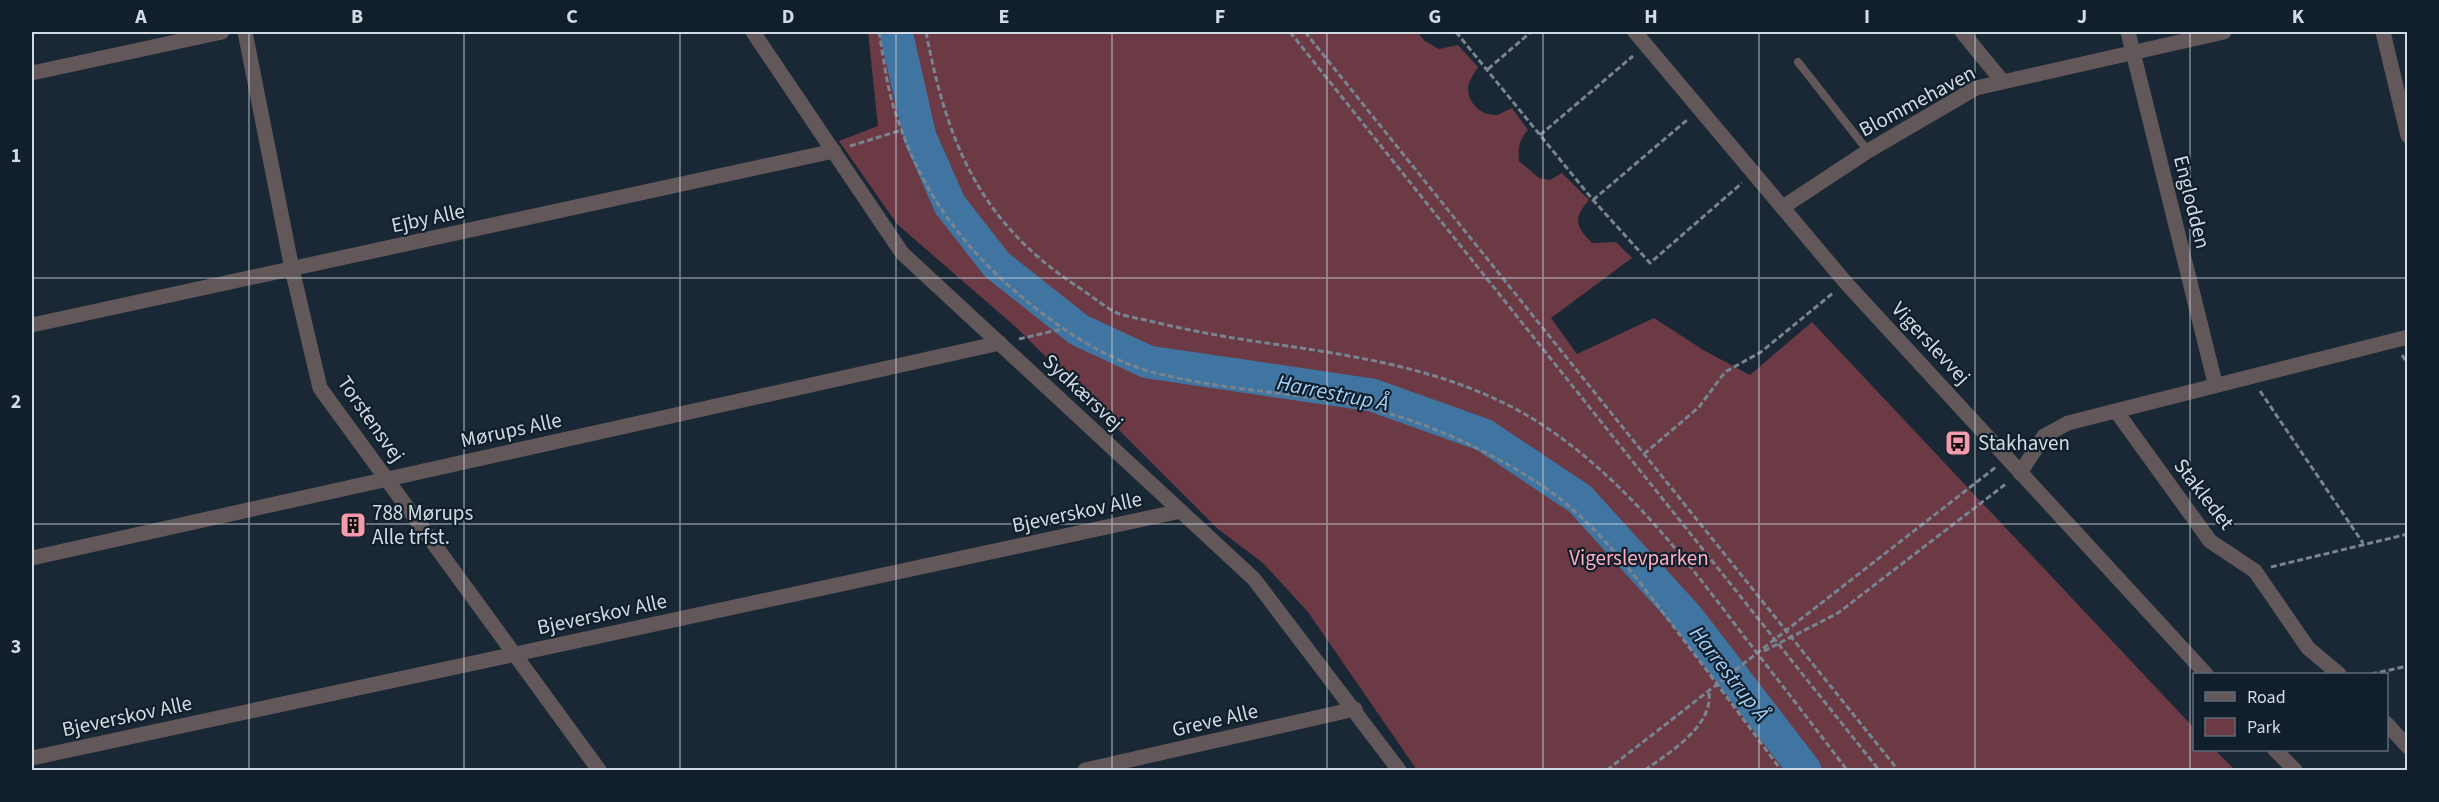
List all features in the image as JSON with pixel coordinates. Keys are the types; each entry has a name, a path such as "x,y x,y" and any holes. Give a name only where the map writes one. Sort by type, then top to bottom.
{"street":[{"path":"32,73 222,32"},
{"name":"Torstensvej","path":"245,32 292,269 320,388 516,654 599,771"},
{"name":"Sydkærsvej","path":"753,32 902,253 1254,579 1400,771"},
{"name":"Vigerslevvej","path":"1635,32 1846,283 2204,673"},
{"path":"1962,32 2003,82"},
{"name":"Englodden","path":"2128,32 2215,383"},
{"name":"Blommehaven","path":"1784,207 1868,150 1976,88 2224,32"},
{"path":"2383,32 2408,136"},
{"name":"Ejby Alle","path":"32,324 834,152"},
{"path":"2020,473 2044,436 2068,423 2215,383 2408,337"},
{"name":"Mørups Alle","path":"32,558 1000,344"},
{"name":"Stakledet","path":"2116,411 2210,541 2255,571 2308,648 2337,673"},
{"name":"Bjeverskov Alle","path":"32,758 1181,511"},
{"name":"Greve Alle","path":"1085,771 1355,710"},
{"path":"2388,725 2408,747"},
{"path":"2276,751 2295,771"}],"lane":[{"path":"1798,62 1868,150"}],"path":[{"path":"879,32 896,116 922,174 952,227 996,275 1062,329 1082,342 1159,374 1347,404 1388,413 1436,429 1478,449 1538,483 1608,545 1631,570 1781,771"},
{"path":"926,32 937,92 957,149 988,202 1018,237 1067,279 1117,312 1202,334 1390,363 1437,376 1494,399 1552,432 1605,474 1662,531 1847,771"},
{"path":"1290,32 1879,771"},
{"path":"1305,32 1898,771"},
{"path":"1456,32 1593,200 1650,263 1754,173"},
{"path":"1488,69 1531,32"},
{"path":"1540,135 1646,45"},
{"path":"1593,200 1699,110"},
{"path":"834,152 902,130"},
{"path":"1644,454 1699,407 1725,372 1761,352 1846,283"},
{"path":"1000,344 1062,329"},
{"path":"2250,375 2363,543"},
{"path":"1607,771 1757,656 2007,458"},
{"path":"1757,656 1838,613 2020,473"},
{"path":"2255,571 2363,543 2408,534"},
{"path":"2379,673 2408,666"},
{"path":"1645,771 1672,751 1704,718 1710,703 1709,693"}],"green space":[{"name":"Vigerslevparken","path":"868,32 1417,32 1425,41 1439,49 1458,45 1478,67 1468,89 1474,105 1489,115 1512,108 1528,130 1520,144 1519,161 1539,178 1550,180 1562,173 1589,200 1578,217 1579,226 1586,237 1592,243 1616,242 1632,258 1551,318 1577,354 1654,318 1705,351 1750,375 1812,322 2193,727 2193,751 2216,751 2235,770 1417,770 1308,612 1263,563 1218,529 1018,329 897,224 839,141 878,126"}],"waterway":[{"name":"Harrestrup Å","path":"896,32 920,137 950,205 997,265 1079,330 1148,362 1372,395 1484,435 1580,499 1688,618 1805,770"}],"place":[{"name":"Stakhaven","path":"1958,443"},
{"name":"788 Mørups Alle trfst.","path":"353,525"}]}
